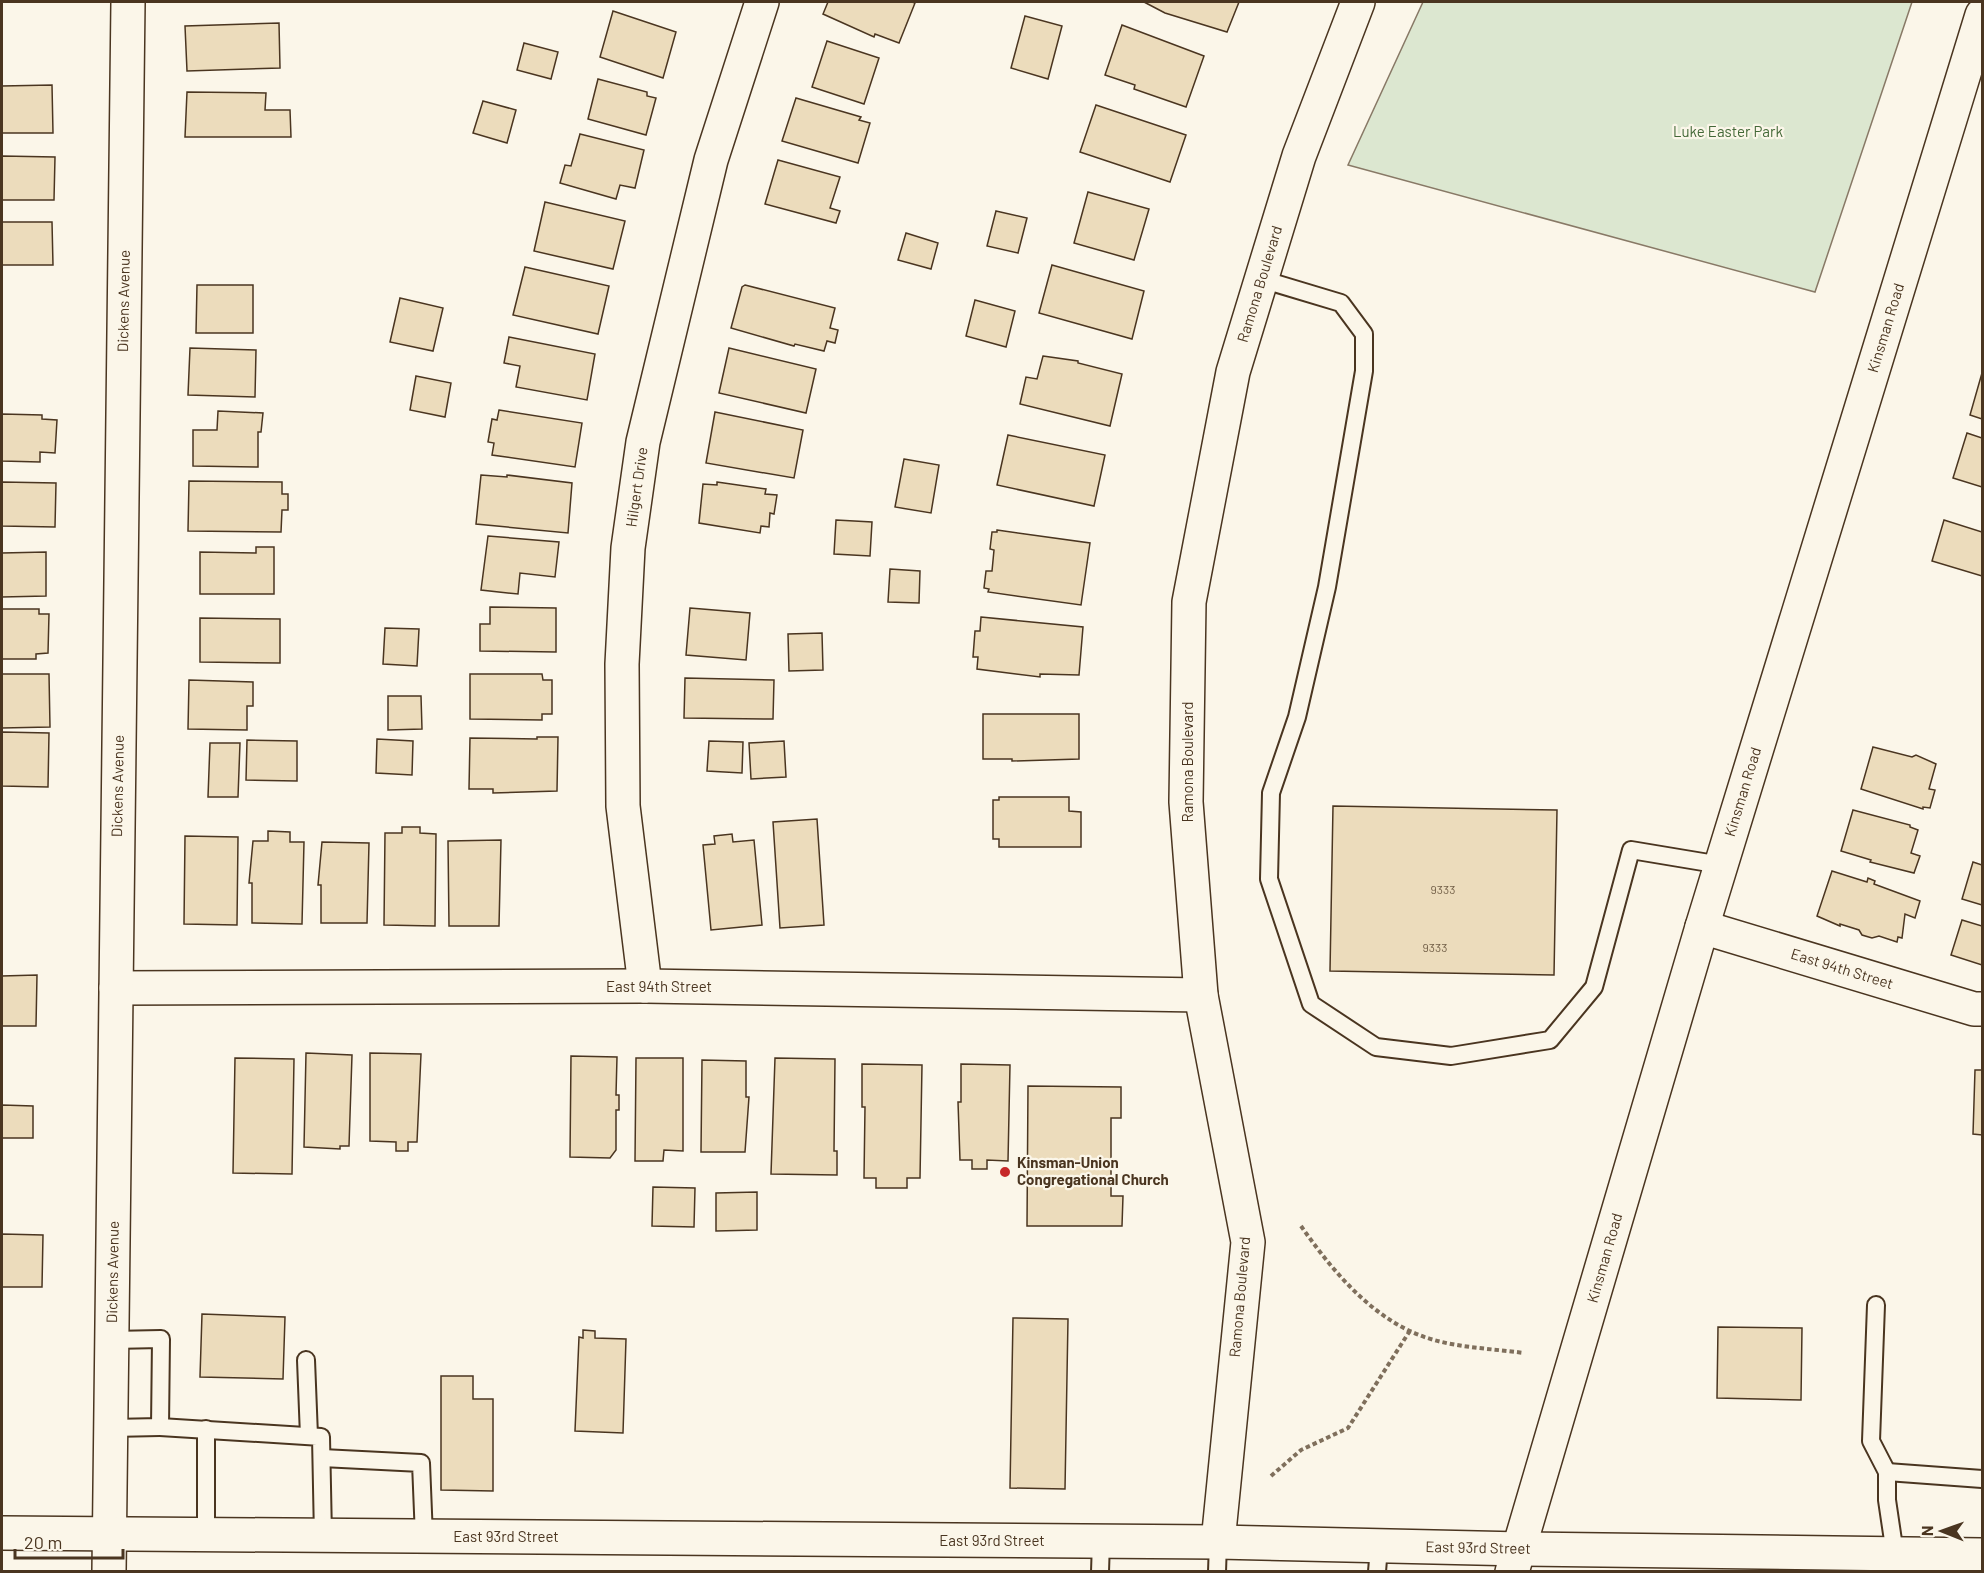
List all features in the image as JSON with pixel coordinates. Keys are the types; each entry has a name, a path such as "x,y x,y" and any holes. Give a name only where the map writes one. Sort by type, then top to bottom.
{"street":[{"name":"Dickens Avenue","path":"109,1572 128,2"},
{"name":"Hilgert Drive","path":"645,986 623,806 622,664 628,548 643,442 708,171 762,2"},
{"name":"Ramona Boulevard","path":"1217,1557 1248,1242 1201,995 1186,802 1190,602 1233,372 1299,156 1358,2"},
{"name":"Kinsman Road","path":"1517,1560 1702,927 1983,15"},
{"name":"East 94th Street","path":"1702,927 1983,1009"},
{"name":"East 94th Street","path":"116,988 645,986 1201,995"},
{"name":"East 93rd Street","path":"2,1533 424,1537 1101,1556 1517,1560 1877,1560 1940,1563 1983,1555"}],"lane":[{"path":"1261,279 1341,303 1364,334 1364,371 1327,587 1297,717 1271,793 1269,879 1311,1004 1376,1047 1451,1056 1550,1040 1594,987 1631,850 1721,865"},
{"path":"1876,1305 1871,1441 1887,1472 1887,1500 1877,1560"},
{"path":"112,1340 161,1339 160,1427"},
{"path":"306,1360 309,1436"},
{"path":"111,1428 160,1427 321,1437 323,1536"},
{"path":"206,1429 206,1536"},
{"path":"322,1458 421,1463 424,1537"},
{"path":"1887,1472 1983,1479"}],"path":[{"path":"1301,1226 1347,1285 1390,1320 1433,1340 1524,1353"},
{"path":"1271,1476 1301,1450 1348,1428 1411,1329"}],"green space":[{"name":"Luke Easter Park","path":"1423,2 1912,2 1815,292 1348,165"}],"building":[{"path":"828,2 915,3 899,43 875,34 874,37 823,14"},
{"path":"1144,2 1239,2 1227,32 1165,13"},
{"path":"613,11 676,32 663,78 600,57"},
{"path":"1025,16 1062,26 1048,79 1011,68"},
{"path":"279,23 280,68 187,71 185,26"},
{"path":"1122,25 1204,56 1186,107 1134,89 1135,85 1105,75"},
{"path":"827,41 879,58 864,104 812,87"},
{"path":"524,43 558,52 551,79 517,70"},
{"path":"598,79 647,92 647,96 656,98 646,135 588,119"},
{"path":"52,85 53,133 2,133 2,86"},
{"path":"187,92 266,93 265,110 290,110 291,137 185,137"},
{"path":"796,98 861,117 859,120 870,123 858,163 782,141"},
{"path":"483,101 516,110 507,143 473,133"},
{"path":"1096,105 1186,135 1170,182 1080,152"},
{"path":"580,134 644,150 635,188 620,185 616,199 560,183 565,165 571,166"},
{"path":"2,156 55,157 54,200 2,200"},
{"path":"778,160 840,177 830,208 840,211 836,223 765,204"},
{"path":"1088,192 1149,209 1134,260 1074,243"},
{"path":"545,202 625,221 613,269 534,251"},
{"path":"996,211 1027,218 1018,253 987,246"},
{"path":"2,222 52,222 53,265 2,265"},
{"path":"906,233 938,243 931,269 898,260"},
{"path":"1052,265 1144,291 1132,339 1039,313"},
{"path":"525,267 609,286 598,334 513,315"},
{"path":"197,285 253,285 253,333 196,333"},
{"path":"745,285 835,308 830,328 838,330 835,343 827,341 824,351 795,344 794,346 731,328 742,287"},
{"path":"400,298 443,308 433,351 390,342"},
{"path":"975,300 1015,311 1006,347 966,336"},
{"path":"509,337 595,354 587,400 516,387 520,366 504,363"},
{"path":"190,348 256,350 255,397 188,395"},
{"path":"729,348 816,369 806,413 719,393"},
{"path":"1043,356 1078,361 1078,363 1122,374 1110,426 1020,404 1026,377 1037,379"},
{"path":"1982,373 1982,419 1970,415"},
{"path":"416,376 451,383 445,417 410,410"},
{"path":"499,410 582,423 575,467 492,455 494,443 488,442 492,419 497,420"},
{"path":"218,411 263,413 261,432 258,432 258,467 193,466 193,430 217,430"},
{"path":"715,412 803,430 794,478 706,463"},
{"path":"2,414 42,415 42,419 57,420 55,453 40,452 40,462 2,461"},
{"path":"1967,433 1982,438 1982,487 1953,478"},
{"path":"1008,435 1105,455 1094,506 997,485"},
{"path":"904,459 939,465 931,513 895,507"},
{"path":"481,475 507,477 507,475 572,483 568,533 476,524"},
{"path":"189,481 282,482 282,494 288,494 288,510 282,510 281,532 188,531"},
{"path":"2,482 56,483 55,527 2,526"},
{"path":"717,482 766,489 765,494 777,495 774,514 770,513 769,527 761,526 760,533 699,523 703,484 717,485"},
{"path":"836,520 872,522 870,556 834,554"},
{"path":"1944,520 1982,532 1982,576 1932,561"},
{"path":"997,530 1090,543 1081,605 988,592 989,589 984,588 986,571 992,571 994,550 990,549 992,532 997,532"},
{"path":"488,536 559,542 555,577 520,573 518,594 481,590"},
{"path":"256,547 274,547 274,594 200,594 200,552 256,553"},
{"path":"46,552 46,596 2,597 2,553"},
{"path":"890,569 920,571 919,603 888,602"},
{"path":"490,607 556,608 556,652 480,651 480,624 490,624"},
{"path":"690,608 750,613 746,660 686,655"},
{"path":"2,609 39,609 39,614 49,614 48,653 36,654 36,659 2,659"},
{"path":"981,617 1083,627 1079,675 1040,674 1040,677 977,669 978,657 973,657 975,631 980,631"},
{"path":"200,618 280,619 280,663 200,662"},
{"path":"385,628 419,629 417,666 383,664"},
{"path":"822,633 823,670 789,671 788,634"},
{"path":"2,674 49,674 50,727 2,728"},
{"path":"470,674 542,674 543,680 552,680 552,714 542,714 542,720 470,719"},
{"path":"685,678 774,680 773,719 684,718"},
{"path":"189,680 253,682 253,706 247,706 247,730 188,729"},
{"path":"388,696 421,696 422,729 388,730"},
{"path":"983,714 1079,714 1079,759 1012,761 1012,759 983,759"},
{"path":"2,732 49,733 48,787 2,786"},
{"path":"537,737 558,737 557,791 493,793 493,789 469,789 470,738 537,739"},
{"path":"377,739 413,741 412,775 376,773"},
{"path":"247,740 297,741 297,781 246,780"},
{"path":"709,741 743,742 742,773 707,771"},
{"path":"784,741 786,777 751,779 749,743"},
{"path":"210,743 240,743 238,797 208,797"},
{"path":"1873,747 1912,757 1916,755 1936,764 1929,789 1935,790 1930,808 1923,807 1923,809 1861,789"},
{"path":"999,797 1069,797 1069,811 1081,812 1081,847 999,847 999,839 993,839 993,800 999,800"},
{"path":"1333,806 1557,810 1554,975 1330,971"},
{"path":"1853,810 1910,825 1918,830 1911,853 1920,856 1914,873 1870,862 1871,860 1841,851"},
{"path":"817,819 824,925 780,928 773,822"},
{"path":"402,827 420,827 420,833 436,834 435,926 384,925 385,833 402,833"},
{"path":"268,831 290,832 290,842 304,842 302,924 252,923 252,883 249,883 253,841 268,841"},
{"path":"732,834 733,842 754,840 762,925 711,930 703,845 715,844 714,836"},
{"path":"185,836 238,837 237,925 184,924"},
{"path":"501,840 499,926 449,926 448,841"},
{"path":"322,842 369,843 367,923 321,923 321,885 318,885"},
{"path":"1973,862 1982,865 1982,905 1962,899"},
{"path":"1832,871 1867,882 1868,878 1875,881 1874,884 1920,901 1915,918 1905,914 1902,938 1898,937 1897,942 1879,936 1872,938 1862,935 1859,930 1840,924 1840,926 1817,916"},
{"path":"1962,920 1982,926 1982,965 1951,955"},
{"path":"37,975 36,1026 2,1026 2,976"},
{"path":"306,1053 352,1055 349,1146 340,1146 340,1149 304,1147"},
{"path":"370,1053 421,1054 417,1142 408,1142 408,1151 396,1151 396,1142 370,1141"},
{"path":"571,1056 617,1057 616,1095 619,1095 619,1110 616,1110 616,1150 610,1158 570,1157"},
{"path":"235,1058 294,1059 292,1174 233,1173"},
{"path":"636,1058 683,1058 683,1151 664,1150 663,1161 635,1161"},
{"path":"775,1058 835,1059 834,1151 837,1151 837,1175 771,1174"},
{"path":"702,1060 746,1061 746,1097 749,1097 745,1152 701,1152"},
{"path":"862,1064 922,1065 920,1178 907,1178 907,1188 876,1188 876,1178 864,1178 865,1107 862,1107"},
{"path":"961,1064 1010,1065 1008,1161 987,1160 987,1169 972,1169 972,1160 960,1160 958,1102 961,1102"},
{"path":"1975,1070 1982,1070 1982,1135 1973,1134"},
{"path":"1028,1086 1121,1087 1121,1118 1111,1118 1111,1196 1123,1196 1122,1226 1027,1226"},
{"path":"2,1105 33,1106 33,1138 2,1138"},
{"path":"653,1187 695,1188 694,1227 652,1226"},
{"path":"757,1192 757,1230 716,1231 716,1193"},
{"path":"2,1234 43,1235 42,1287 2,1287"},
{"path":"202,1314 285,1317 283,1379 200,1377"},
{"path":"1013,1318 1068,1319 1065,1489 1010,1488"},
{"path":"1718,1327 1802,1328 1801,1400 1717,1398"},
{"path":"583,1330 595,1331 595,1338 626,1339 623,1433 575,1431 579,1337 583,1338"},
{"path":"441,1376 473,1376 473,1399 493,1399 493,1491 441,1490"}],"place":[{"name":"Kinsman-Union Congregational Church","path":"1005,1172"}]}
